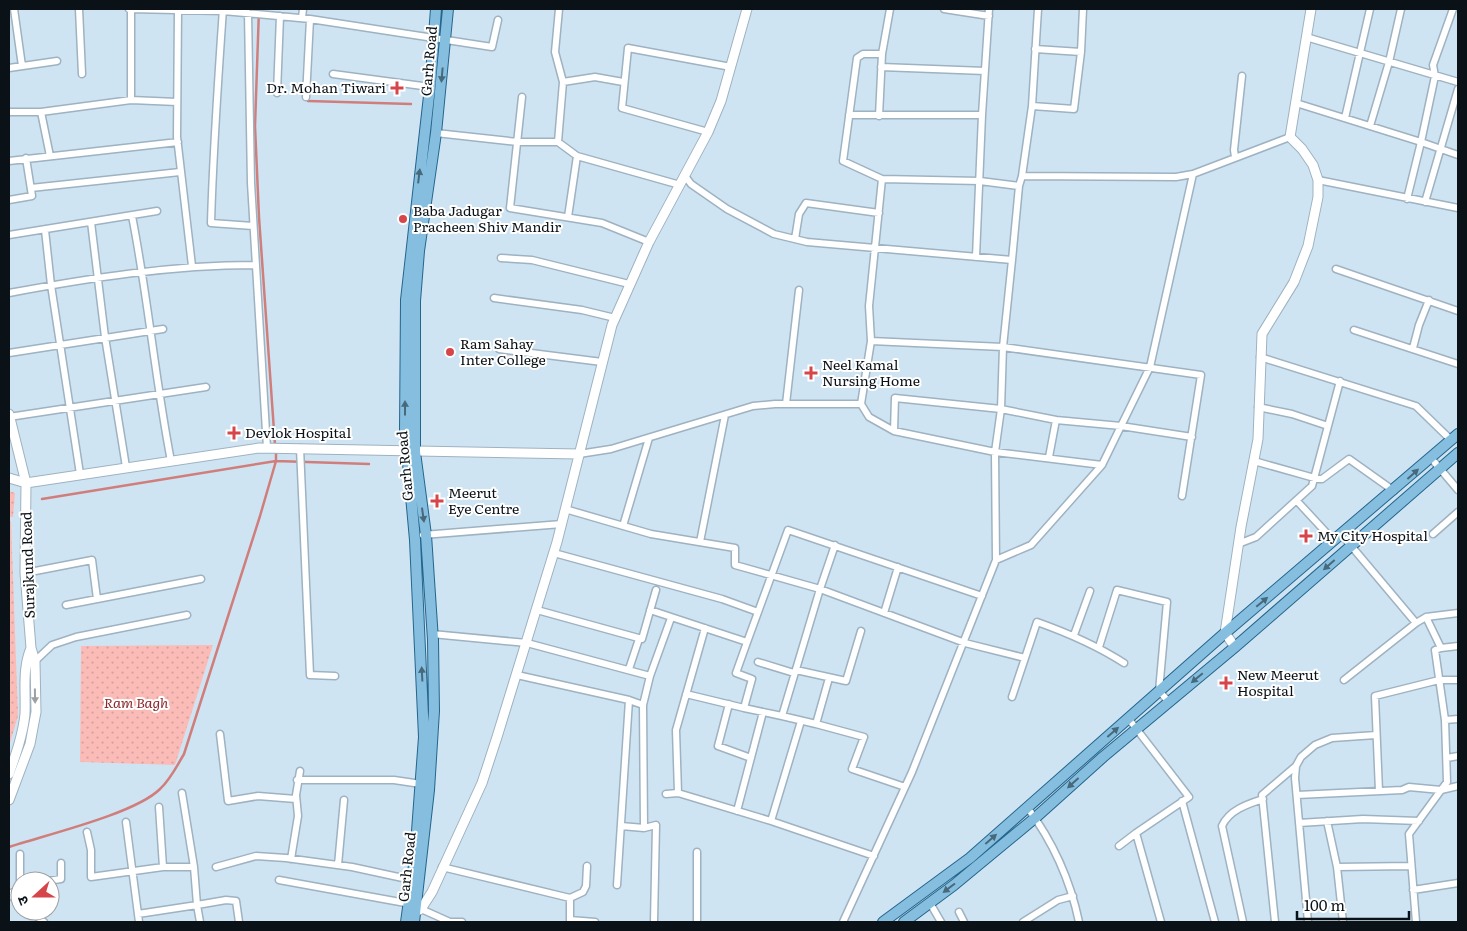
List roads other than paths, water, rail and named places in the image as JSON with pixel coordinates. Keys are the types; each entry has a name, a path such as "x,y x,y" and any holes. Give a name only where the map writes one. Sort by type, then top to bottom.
{"main road":[{"path":"436,9 447,10"},
{"name":"Garh Road","path":"428,697 414,536 410,430 410,300 436,9"},
{"name":"Garh Road","path":"410,300 419,252 436,132 447,10"},
{"path":"425,131 436,132"},
{"path":"883,922 970,858 1225,633 1394,491 1455,437"},
{"name":"Garh Road","path":"411,452 426,535 432,634 423,808 413,913"},
{"path":"904,922 1035,818 1103,757 1235,647 1458,453"},
{"name":"Garh Road","path":"413,913 412,880 423,808 421,784 428,734"},
{"path":"915,899 926,906"}],"street":[{"path":"14,9 22,66"},
{"path":"79,9 82,74"},
{"path":"131,100 130,9 223,10 265,14 310,19 492,47 498,20"},
{"path":"178,9 178,142 192,266"},
{"path":"302,18 303,9"},
{"path":"558,142 563,82 555,52 559,9"},
{"path":"413,913 432,892 482,782 554,553 602,362 615,318 649,242 708,132 722,101 747,9"},
{"path":"879,116 882,54 890,9"},
{"path":"944,9 989,16"},
{"path":"976,258 989,9"},
{"path":"843,922 905,787 965,643 996,560 995,452 1001,409 1003,347 1019,186 1032,106 1038,9"},
{"path":"1032,106 1074,109 1084,9"},
{"path":"1290,137 1311,9"},
{"path":"1345,118 1370,9"},
{"path":"1370,126 1389,62 1401,9"},
{"path":"1407,199 1430,104 1434,75 1433,65 1453,9"},
{"path":"223,10 218,102 213,151 211,224 253,226"},
{"path":"251,13 253,226 267,448"},
{"path":"277,92 280,16"},
{"path":"306,97 310,19"},
{"path":"1306,37 1458,82"},
{"path":"708,132 622,108 628,48 731,67"},
{"path":"1035,49 1081,52"},
{"path":"882,54 863,54 857,58 843,161 882,179 980,181 1019,186"},
{"path":"9,68 57,61"},
{"path":"881,67 985,71"},
{"path":"333,74 430,87"},
{"path":"1235,157 1234,150 1242,76"},
{"path":"563,82 595,77 624,82"},
{"path":"1426,202 1458,88"},
{"path":"522,97 510,208 602,223 649,242"},
{"path":"9,112 41,112 131,100 177,102"},
{"path":"1296,103 1458,155"},
{"path":"41,112 50,156"},
{"path":"849,115 982,116"},
{"path":"436,132 518,142 558,142 577,156 680,185"},
{"path":"1022,176 1176,177 1193,174 1290,137"},
{"path":"1235,647 1225,633 1238,544 1258,439 1262,334 1294,282 1308,246 1318,197 1318,180 1313,165 1302,149 1290,137"},
{"path":"9,161 178,142"},
{"path":"568,217 577,156"},
{"path":"9,200 32,196 26,158"},
{"path":"31,188 180,172"},
{"path":"996,560 1031,545 1102,465 1150,367 1193,174"},
{"path":"685,176 691,184 726,209 774,234 795,239 898,252 1012,260"},
{"path":"882,179 876,248 868,306 871,341 862,404 869,416 894,431 995,452 1049,457 1102,465"},
{"path":"1318,180 1458,208"},
{"path":"795,239 799,214 806,203 879,213"},
{"path":"9,235 157,211"},
{"path":"132,216 143,271 158,394 171,461"},
{"path":"91,222 105,337 117,401 126,467"},
{"path":"45,230 51,285 72,408 80,474"},
{"path":"501,258 532,260 629,284"},
{"path":"9,293 143,271 192,266 255,265"},
{"path":"1336,269 1458,311"},
{"path":"786,404 799,290"},
{"path":"494,298 582,310 615,318"},
{"path":"1413,348 1419,325 1429,300"},
{"path":"9,353 163,329"},
{"path":"1354,330 1458,364"},
{"path":"871,341 1003,347 1201,375 1182,496"},
{"path":"499,349 602,362"},
{"path":"1260,357 1416,406 1455,437"},
{"path":"1238,544 1256,537 1312,486 1340,381"},
{"path":"9,415 72,408 206,387"},
{"path":"894,431 895,398 1001,409 1056,420 1121,426 1192,437"},
{"path":"9,478 26,483 267,448 579,454 611,449 753,406 862,404"},
{"path":"1258,407 1292,414 1328,426"},
{"name":"Surajkund Road","path":"9,415 26,483 25,573 31,648 35,661 34,732 12,784 9,800"},
{"path":"700,542 725,415"},
{"path":"1049,457 1056,420"},
{"path":"623,526 649,438"},
{"path":"300,448 310,675 335,676"},
{"path":"1431,458 1458,490"},
{"path":"1254,461 1314,479 1322,479 1349,459 1394,491"},
{"path":"1296,501 1338,538 1351,546 1416,623"},
{"path":"565,509 651,534 735,548 734,566 820,589 965,643 1025,658"},
{"path":"1433,534 1458,512"},
{"path":"414,536 562,524"},
{"path":"744,708 752,679 736,672 788,530 982,596"},
{"path":"782,716 834,546"},
{"path":"554,553 722,599 758,612"},
{"path":"25,573 92,560 97,599"},
{"path":"884,613 898,567"},
{"path":"66,605 201,579"},
{"path":"642,640 656,590"},
{"path":"1099,647 1117,590 1167,602 1159,691 1169,702"},
{"path":"1074,635 1090,591"},
{"path":"537,610 642,640"},
{"path":"650,610 747,642"},
{"path":"1344,680 1426,617 1458,613"},
{"path":"25,662 35,661 52,645 76,637 187,614"},
{"path":"1426,617 1441,648"},
{"path":"644,828 643,705 650,676 671,618"},
{"path":"1012,696 1037,622 1074,635 1099,647 1124,663"},
{"path":"678,793 676,730 705,628"},
{"path":"796,670 846,681 861,631"},
{"path":"432,634 527,643 650,676"},
{"path":"629,669 639,639 642,640"},
{"path":"1416,922 1409,834 1447,782 1445,720 1435,650 1458,646"},
{"path":"9,774 22,733 25,714 25,662 31,648"},
{"path":"758,662 794,674 796,670"},
{"path":"517,674 629,700 643,705"},
{"path":"816,724 829,678"},
{"path":"1379,791 1375,696 1439,680 1458,680"},
{"path":"686,694 864,737 852,769 905,787"},
{"path":"617,885 629,700"},
{"path":"729,704 718,746 751,758"},
{"path":"737,811 763,712"},
{"path":"1119,846 1188,797 1128,718"},
{"path":"1445,720 1458,719"},
{"path":"771,821 801,721"},
{"path":"220,734 228,801 258,796 296,799"},
{"path":"1275,922 1262,795 1296,766 1301,757 1315,745 1332,738 1376,735"},
{"path":"1446,758 1458,756"},
{"path":"1296,766 1308,922"},
{"path":"291,859 298,816 296,799 297,780 300,771"},
{"path":"297,780 394,780 421,784"},
{"path":"1297,794 1379,791 1409,787 1442,790 1458,786"},
{"path":"182,793 194,867 200,922"},
{"path":"666,794 678,793 771,821 874,856"},
{"path":"1243,922 1222,826 1226,818 1245,805 1263,799"},
{"path":"338,865 344,800"},
{"path":"1182,801 1215,922"},
{"path":"159,807 163,867"},
{"path":"1027,807 1061,860 1074,896 1079,922"},
{"path":"1299,823 1363,819 1419,821"},
{"path":"1328,821 1337,867 1343,922"},
{"path":"126,822 139,922"},
{"path":"621,826 644,828 656,825 654,922"},
{"path":"87,832 91,850 91,877 163,867 194,867"},
{"path":"1136,833 1161,922"},
{"path":"697,852 697,922"},
{"path":"20,854 20,871"},
{"path":"216,867 256,856 338,865 412,880"},
{"path":"60,879 61,863"},
{"path":"442,867 570,898 583,892 586,886 587,866"},
{"path":"1337,867 1411,866"},
{"path":"279,880 450,922 462,922"},
{"path":"1413,890 1458,883"},
{"path":"1023,922 1058,900 1074,896"},
{"path":"570,898 570,921 595,922"},
{"path":"138,914 226,900 236,902 239,922"},
{"path":"926,906 941,922"},
{"path":"959,912 964,922"}],"waterway":[{"path":"259,9 255,126 259,217 275,445"},
{"path":"308,101 411,104"},
{"path":"9,847 89,823 131,807 160,789 170,777 184,754 260,516 276,461 276,451"},
{"path":"42,499 276,461 369,464"}],"place":[{"name":"Dr. Mohan Tiwari","path":"397,88"},
{"name":"Baba Jadugar Pracheen Shiv Mandir","path":"403,219"},
{"name":"Ram Sahay Inter College","path":"450,352"},
{"name":"Neel Kamal Nursing Home","path":"811,373"},
{"name":"Devlok Hospital","path":"234,433"},
{"name":"Meerut Eye Centre","path":"437,501"},
{"name":"My City Hospital","path":"1306,536"},
{"name":"New Meerut Hospital","path":"1226,683"}],"park label":[{"name":"Ram Bagh","path":"136,703"}]}
